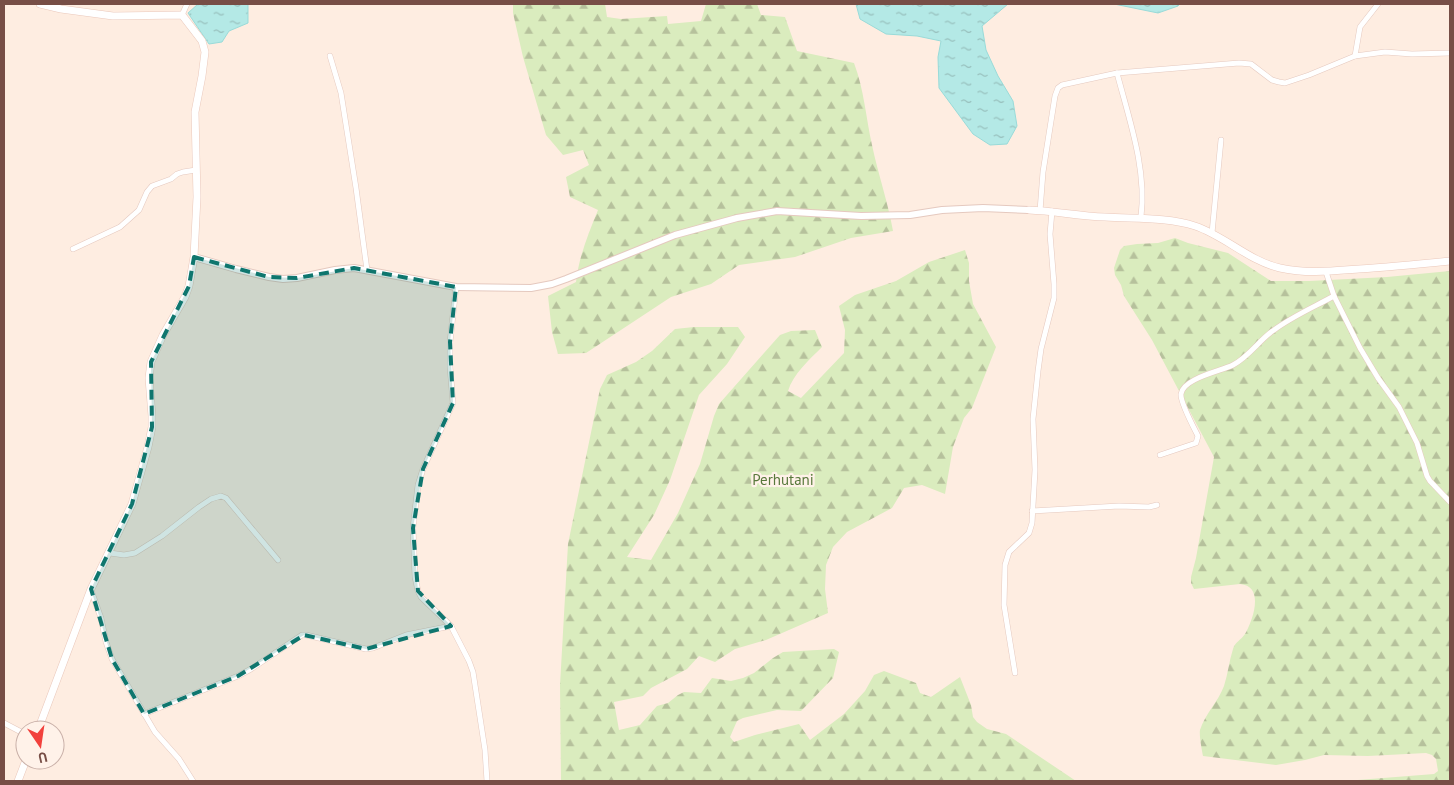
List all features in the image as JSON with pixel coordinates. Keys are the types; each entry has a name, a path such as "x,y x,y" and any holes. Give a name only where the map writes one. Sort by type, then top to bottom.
{"main road":[{"path":"40,4 61,9 113,16 182,15 202,41 205,52 195,112 197,197 194,257 187,292 163,335 151,362 149,389 152,416 148,447 132,504 91,589 41,720"},
{"path":"1029,210 1103,217 1141,218 1189,224 1212,233 1263,262 1280,268 1299,271 1326,272 1450,261"}],"street":[{"path":"182,15 187,4"},
{"path":"1355,56 1360,27 1378,4"},
{"path":"1040,210 1043,172 1055,96 1058,88 1062,85 1117,73 1239,62 1251,64 1272,80 1285,82 1309,75 1355,56 1385,52 1412,54 1450,53"},
{"path":"330,56 341,93 367,270"},
{"path":"1117,73 1137,153 1142,191 1141,218"},
{"path":"1212,233 1221,140"},
{"path":"73,249 120,227 139,210 147,192 152,186 171,179 177,174 196,170"},
{"path":"194,257 236,269 283,279 297,278 344,268 354,268 456,287 530,288 552,284 675,235 737,218 777,211 861,216 910,215 942,210 983,208 1029,210"},
{"path":"1015,673 1004,605 1004,565 1008,552 1030,532 1032,523 1035,470 1033,419 1041,349 1054,298 1050,234 1052,212"},
{"path":"1326,272 1334,296 1360,348 1378,378 1399,407 1417,443 1427,476 1450,502"},
{"path":"456,287 450,342 450,367 454,403 423,469 418,486 413,528 414,578 421,597 450,626 469,661 475,680 485,750 487,781"},
{"path":"1160,455 1196,443 1198,439 1182,401 1181,394 1185,387 1199,378 1233,365 1253,350 1275,329 1334,296"},
{"path":"110,553 130,554 139,551 212,498 221,496 226,498 278,560"},
{"path":"1032,511 1119,506 1149,507 1157,505"},
{"path":"91,589 112,659 155,732 179,759 193,781"},
{"path":"144,714 238,676 302,636 306,635 366,649 406,635 450,626"},
{"path":"4,722 15,728"}],"highlighted area":[{"path":"194,257 269,277 297,278 354,268 456,287 450,342 453,403 423,469 413,528 418,591 451,626 366,649 304,635 238,676 144,714 112,659 91,589 132,504 152,427 151,362 189,286"}],"green space":[{"path":"513,4 605,4 607,17 621,19 667,16 668,24 701,21 706,4 757,4 761,15 785,17 797,51 854,63 893,231 851,238 795,257 739,265 711,284 671,297 586,353 558,354 552,332 548,296 576,282 587,237 598,210 570,197 566,177 589,165 583,150 563,155 546,135 523,57 513,13"},
{"path":"1175,238 1228,253 1271,281 1387,277 1450,271 1450,781 1345,781 1434,774 1438,771 1436,759 1426,753 1368,756 1324,755 1276,765 1203,756 1200,730 1224,686 1234,647 1245,634 1251,621 1254,613 1255,597 1248,586 1240,584 1194,589 1191,583 1214,457 1152,340 1124,296 1114,268 1120,250 1124,246 1158,243"},
{"name":"Perhutani","path":"965,250 969,263 969,281 973,304 996,347 972,408 964,418 953,447 945,494 922,485 904,488 892,508 847,532 833,547 826,565 825,589 828,613 766,640 735,649 715,662 699,656 687,669 651,688 643,696 614,702 619,730 640,725 657,706 668,703 684,692 701,693 712,678 731,681 743,678 754,673 783,652 834,649 839,652 833,678 801,711 777,710 743,718 737,721 730,737 734,742 799,724 810,740 844,714 865,691 874,675 884,671 916,683 920,693 931,697 960,677 971,705 973,717 977,722 987,729 1006,734 1076,781 561,781 560,685 568,544 600,389 607,375 636,362 652,351 675,329 738,327 745,337 727,364 699,395 670,480 654,515 627,557 651,560 678,513 700,464 719,404 780,335 791,331 815,330 822,347 802,367 790,385 788,391 801,398 844,353 845,330 839,306 855,295 896,281 929,262"}],"water":[{"path":"198,4 248,4 248,23 229,31 222,42 209,44 188,13"},
{"path":"856,4 1008,4 982,26 986,50 998,76 1013,101 1017,126 1007,144 990,145 973,134 939,88 938,57 941,41 917,36 886,34 860,19"},
{"path":"1114,4 1180,4 1158,13"}]}
